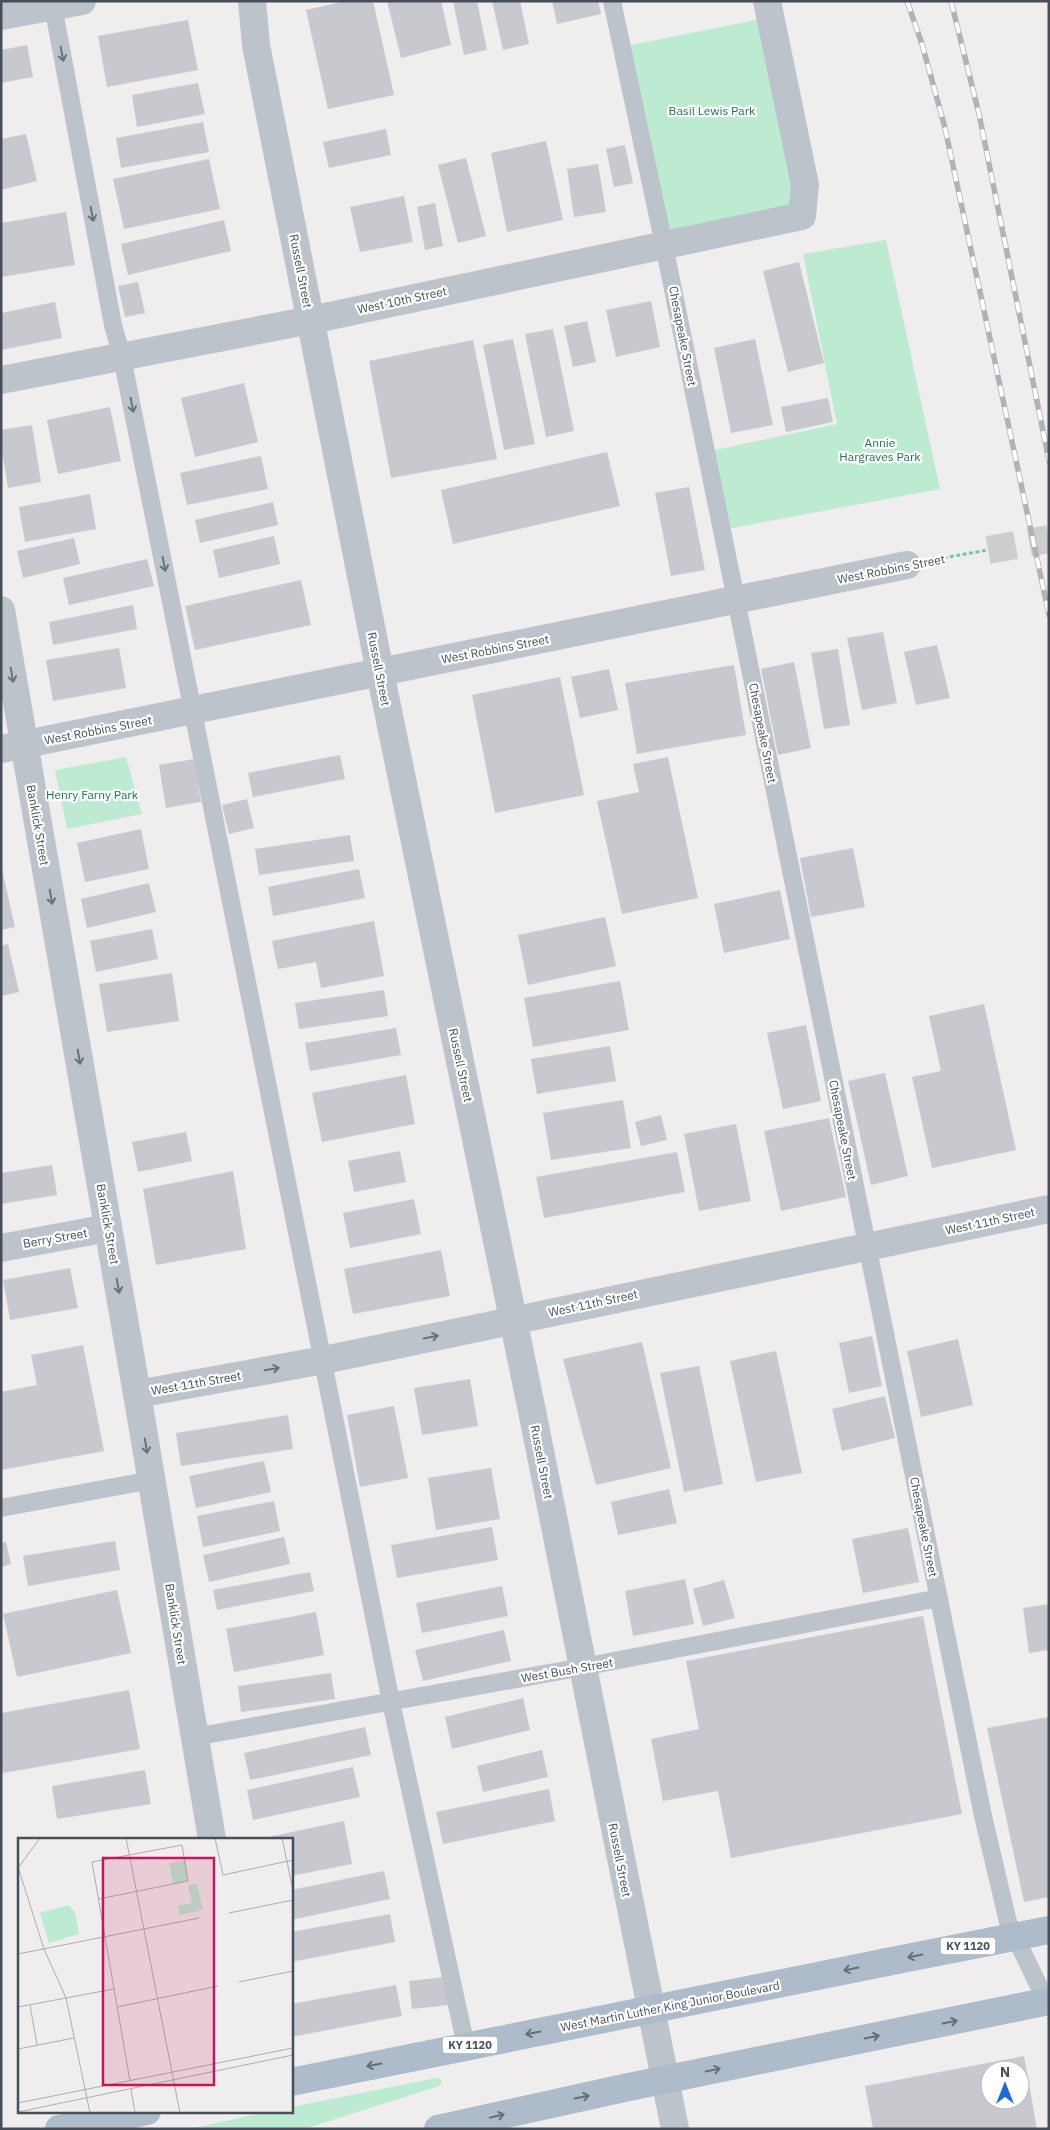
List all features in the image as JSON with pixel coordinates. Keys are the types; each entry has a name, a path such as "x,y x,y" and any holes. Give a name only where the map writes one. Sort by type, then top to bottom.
{"main road":[{"name":"West Martin Luther King Junior Boulevard","path":"292,2082 1049,1930"},
{"path":"452,2127 665,2079 1049,2002"},
{"path":"59,2129 143,2112"}],"street":[{"path":"1,16 82,1"},
{"name":"Russell Street","path":"252,1 256,45 380,672 513,1320 675,2129"},
{"name":"West 10th Street","path":"1,380 311,320 802,216 805,185 767,1"},
{"name":"West Robbins Street","path":"13,747 907,565"},
{"name":"Banklick Street","path":"1,610 13,747 108,1228 138,1394 212,1838"},
{"name":"West 11th Street","path":"138,1394 324,1360 1049,1209"},
{"name":"Berry Street","path":"1,1248 108,1228"}],"lane":[{"name":"Chesapeake Street","path":"612,1 664,245 983,1816 1008,1922 1049,2007"},
{"path":"53,6 113,325 122,357 391,1702 466,2046"},
{"path":"1,1508 152,1480"},
{"name":"West Bush Street","path":"194,1736 583,1667 939,1598"}],"path":[{"name":"West Robbins Street","path":"907,565 988,550"}],"green space":[{"name":"Basil Lewis Park","path":"770,17 802,216 664,245 622,47"},
{"name":"Annie Hargraves Park","path":"886,240 940,489 722,530 706,452 837,424 803,254"},
{"name":"Henry Farny Park","path":"126,757 142,814 67,829 55,770"},
{"path":"436,2078 440,2078 442,2082 439,2086 304,2129 189,2129 266,2112 292,2112 292,2107"}],"building":[{"path":"346,1 373,1 394,95 328,109 306,10"},
{"path":"387,1 441,1 451,45 401,58"},
{"path":"453,1 477,1 487,50 464,55"},
{"path":"492,1 520,1 529,44 503,50"},
{"path":"552,1 598,1 601,14 557,24"},
{"path":"188,20 198,70 107,87 98,36"},
{"path":"27,45 33,77 1,83 1,50"},
{"path":"198,83 205,114 137,127 132,95"},
{"path":"203,122 209,152 121,168 116,138"},
{"path":"386,129 391,155 329,168 323,142"},
{"path":"26,134 37,181 1,190 1,139"},
{"path":"546,141 563,220 507,232 491,153"},
{"path":"625,145 633,183 614,187 606,149"},
{"path":"466,158 486,236 458,243 438,165"},
{"path":"209,159 220,209 124,229 113,179"},
{"path":"598,164 606,212 574,217 567,169"},
{"path":"404,196 413,242 360,252 350,207"},
{"path":"435,203 443,246 425,250 417,207"},
{"path":"66,212 75,265 1,277 1,223"},
{"path":"224,220 231,251 128,275 121,244"},
{"path":"799,262 824,363 788,372 763,271"},
{"path":"138,282 145,313 125,317 118,286"},
{"path":"651,301 660,347 616,357 606,310"},
{"path":"55,302 62,338 1,350 1,313"},
{"path":"587,321 596,362 573,367 564,326"},
{"path":"553,329 574,431 546,437 525,334"},
{"path":"513,339 535,444 504,450 483,345"},
{"path":"755,339 773,425 731,433 714,348"},
{"path":"473,340 497,459 391,478 369,361"},
{"path":"244,383 258,442 195,457 181,398"},
{"path":"828,398 833,422 786,432 781,407"},
{"path":"110,407 121,461 58,474 47,420"},
{"path":"32,425 41,482 8,488 1,445 1,430"},
{"path":"607,452 620,506 453,544 441,490"},
{"path":"261,456 268,489 187,505 180,473"},
{"path":"689,487 705,570 671,576 655,493"},
{"path":"90,494 96,529 25,542 19,507"},
{"path":"273,502 278,525 200,543 195,520"},
{"path":"274,536 280,564 219,578 213,550"},
{"path":"74,538 80,564 23,578 17,551"},
{"path":"147,559 154,586 69,605 63,578"},
{"path":"301,580 311,625 195,650 185,606"},
{"path":"133,605 137,629 53,645 49,622"},
{"path":"883,632 897,703 862,710 847,638"},
{"path":"937,645 950,698 916,705 904,652"},
{"path":"119,648 126,688 53,701 46,660"},
{"path":"838,649 850,725 824,729 811,653"},
{"path":"794,662 811,748 778,755 761,669"},
{"path":"734,665 746,735 637,754 625,683"},
{"path":"609,669 618,710 580,718 571,677"},
{"path":"560,677 584,795 495,813 472,695"},
{"path":"340,755 345,779 253,797 248,773"},
{"path":"668,757 698,898 622,914 597,801 639,792 633,764"},
{"path":"194,759 201,802 166,808 159,765"},
{"path":"247,799 254,828 229,834 222,805"},
{"path":"141,829 149,869 85,882 77,843"},
{"path":"350,835 354,861 259,875 255,849"},
{"path":"853,848 865,907 811,917 800,858"},
{"path":"1,865 15,927 1,930"},
{"path":"359,869 365,898 273,916 268,887"},
{"path":"149,883 156,912 87,928 81,899"},
{"path":"780,890 790,939 724,953 714,904"},
{"path":"605,917 616,966 528,985 518,935"},
{"path":"374,921 384,976 321,988 316,962 278,969 272,941"},
{"path":"152,929 158,959 96,972 90,941"},
{"path":"8,944 19,992 1,996 1,946"},
{"path":"172,973 179,1021 107,1032 99,984"},
{"path":"620,981 629,1030 533,1047 524,998"},
{"path":"384,990 388,1016 299,1029 295,1003"},
{"path":"984,1004 1016,1150 932,1168 912,1077 941,1071 929,1016"},
{"path":"806,1025 821,1101 783,1109 767,1033"},
{"path":"396,1028 401,1055 310,1071 305,1043"},
{"path":"610,1046 616,1081 537,1094 531,1059"},
{"path":"885,1073 908,1176 871,1185 848,1081"},
{"path":"406,1075 415,1124 322,1142 312,1093"},
{"path":"623,1100 631,1148 551,1160 543,1113"},
{"path":"661,1115 667,1140 641,1146 635,1122"},
{"path":"829,1118 846,1197 781,1211 764,1131"},
{"path":"736,1124 751,1201 699,1211 684,1134"},
{"path":"186,1132 192,1161 138,1172 132,1142"},
{"path":"400,1151 406,1182 354,1192 348,1161"},
{"path":"677,1152 685,1192 544,1218 536,1177"},
{"path":"52,1165 57,1195 1,1204 1,1173"},
{"path":"233,1171 246,1249 156,1265 143,1189"},
{"path":"414,1199 421,1234 350,1248 343,1213"},
{"path":"441,1250 450,1296 353,1314 344,1269"},
{"path":"70,1268 78,1308 10,1320 3,1280"},
{"path":"872,1336 882,1386 849,1393 839,1343"},
{"path":"958,1339 973,1405 921,1417 907,1351"},
{"path":"642,1342 671,1468 596,1485 563,1359"},
{"path":"83,1345 104,1451 1,1470 1,1392 37,1385 31,1355"},
{"path":"776,1351 802,1473 756,1482 730,1361"},
{"path":"699,1366 723,1484 684,1492 660,1373"},
{"path":"470,1379 478,1426 422,1435 414,1388"},
{"path":"885,1396 895,1438 842,1451 832,1409"},
{"path":"394,1406 408,1478 360,1487 347,1415"},
{"path":"288,1415 293,1449 181,1466 176,1433"},
{"path":"264,1461 271,1492 196,1508 189,1476"},
{"path":"491,1468 500,1519 436,1530 428,1478"},
{"path":"669,1489 677,1523 618,1535 611,1502"},
{"path":"274,1501 280,1531 203,1547 197,1516"},
{"path":"492,1527 498,1560 397,1578 391,1545"},
{"path":"908,1528 919,1582 863,1593 852,1539"},
{"path":"284,1537 290,1564 209,1582 203,1555"},
{"path":"115,1541 120,1570 28,1586 23,1556"},
{"path":"6,1542 11,1564 1,1567 1,1543"},
{"path":"310,1572 314,1591 217,1610 213,1590"},
{"path":"685,1579 694,1624 633,1636 625,1591"},
{"path":"724,1580 735,1618 703,1626 693,1589"},
{"path":"502,1586 508,1616 422,1633 416,1603"},
{"path":"117,1590 131,1653 17,1677 3,1614"},
{"path":"1049,1604 1049,1650 1029,1653 1023,1608"},
{"path":"316,1612 324,1655 234,1672 226,1629"},
{"path":"923,1616 962,1814 731,1858 718,1791 663,1801 651,1739 699,1729 686,1661"},
{"path":"504,1630 511,1661 423,1681 415,1650"},
{"path":"331,1673 335,1699 241,1712 238,1686"},
{"path":"129,1690 140,1749 3,1773 1,1760 1,1713"},
{"path":"523,1698 530,1730 452,1749 445,1717"},
{"path":"1049,1717 1049,1897 1024,1902 987,1728"},
{"path":"365,1727 371,1755 250,1780 244,1753"},
{"path":"542,1750 548,1777 483,1792 477,1766"},
{"path":"353,1767 360,1797 253,1820 247,1790"},
{"path":"145,1770 151,1804 57,1819 52,1786"},
{"path":"549,1789 555,1821 443,1844 436,1812"},
{"path":"344,1821 352,1864 292,1876 292,1838 264,1838"},
{"path":"384,1871 390,1899 292,1920 292,1890"},
{"path":"390,1914 395,1942 292,1962 292,1932"},
{"path":"445,1977 449,2005 412,2009 409,1981"},
{"path":"396,1985 402,2016 292,2037 292,2004"},
{"path":"1024,2056 1025,2060 1003,2060"},
{"path":"980,2064 980,2110 1030,2110 1030,2090 1037,2129 873,2129 865,2086"}],"tunnel":[{"path":"988,550 1049,539"}],"railway":[{"path":"907,1 922,44 945,128 1049,615"},
{"path":"951,1 979,114 1049,461"}]}
